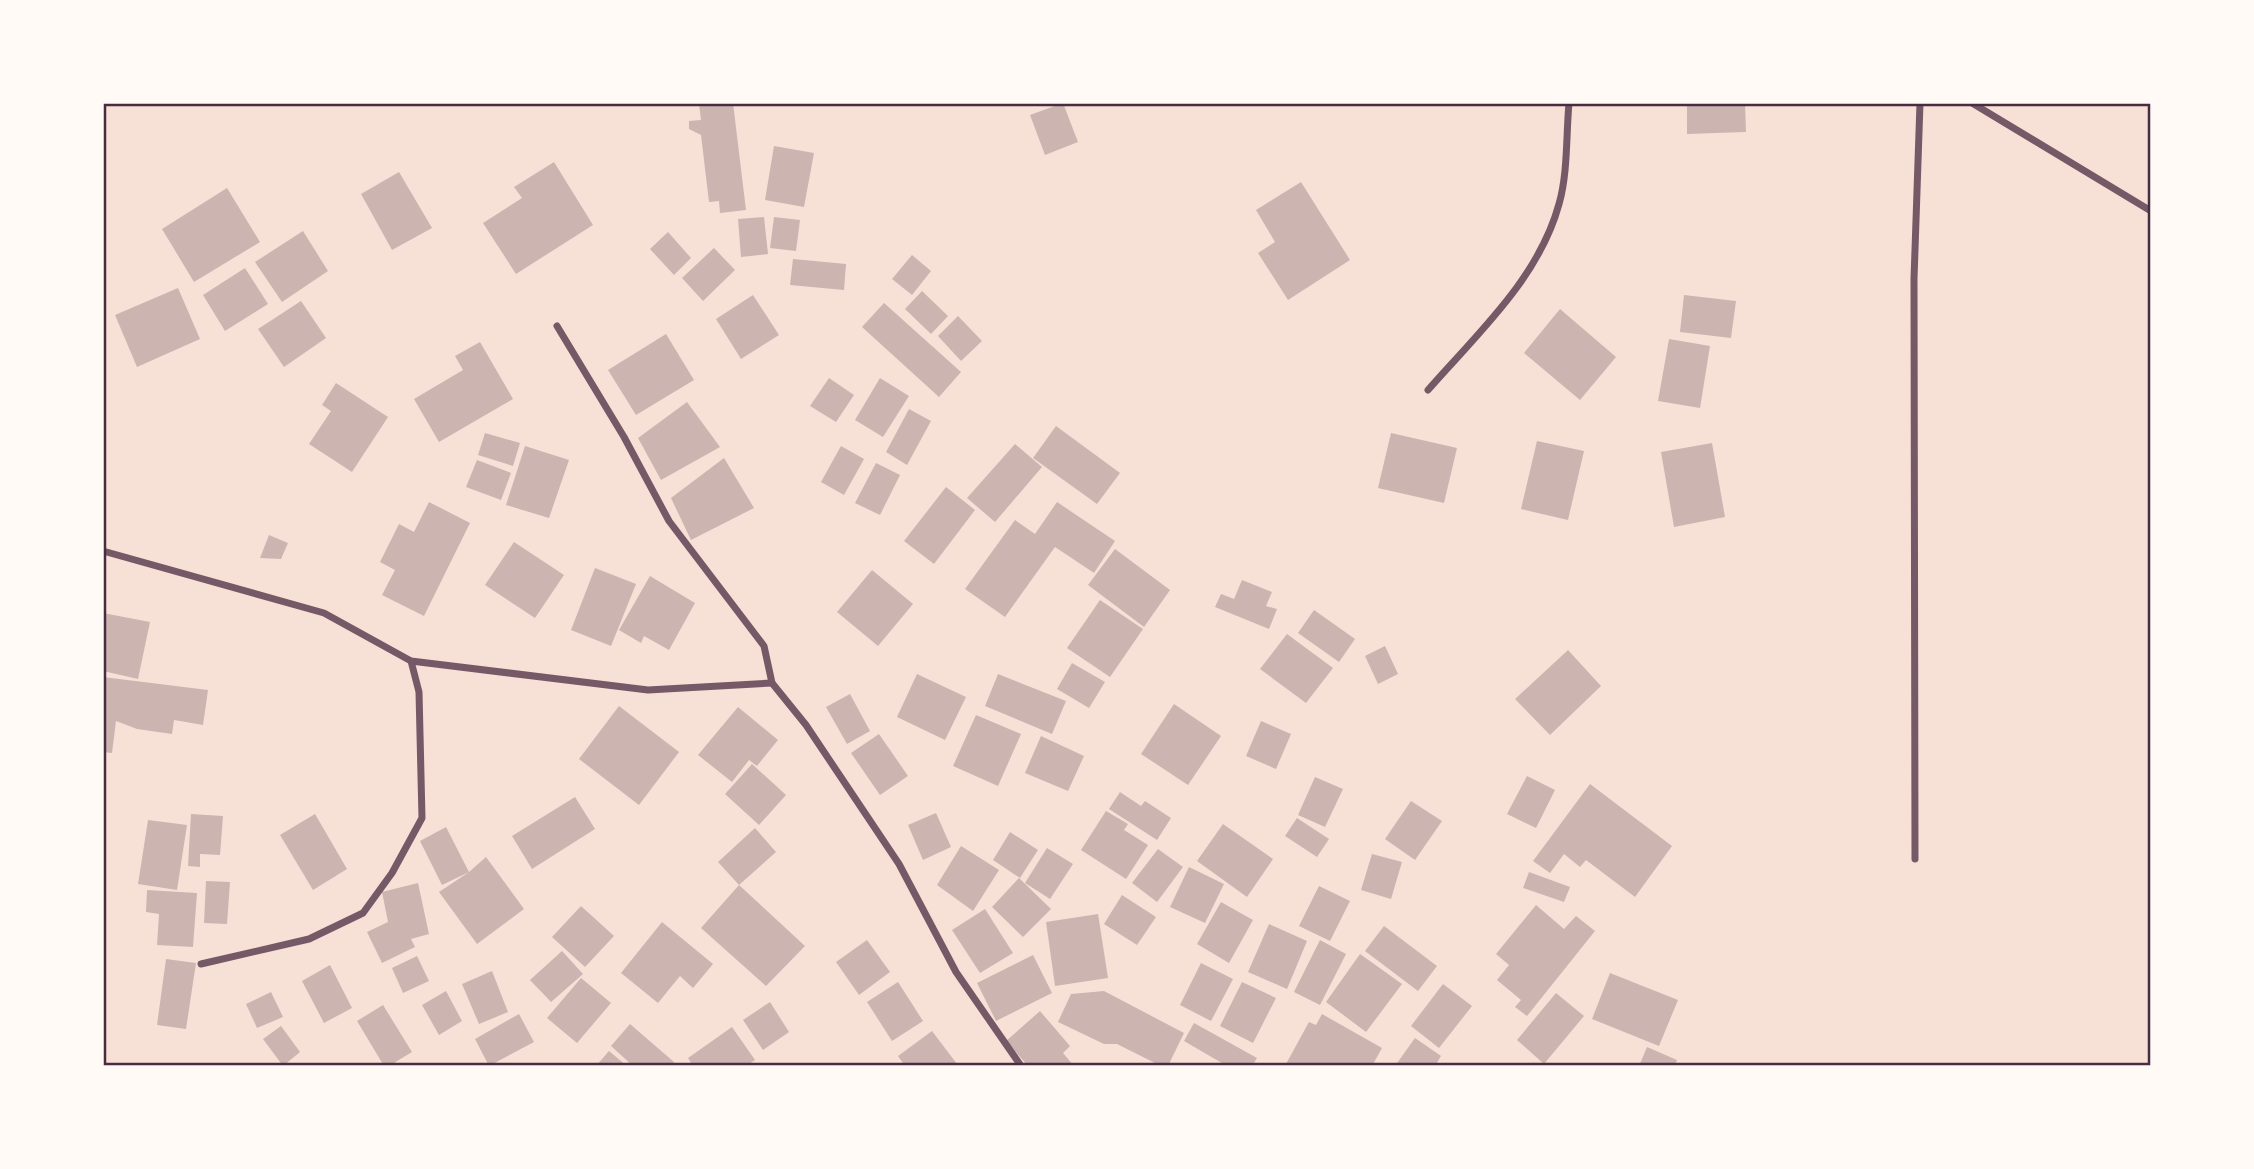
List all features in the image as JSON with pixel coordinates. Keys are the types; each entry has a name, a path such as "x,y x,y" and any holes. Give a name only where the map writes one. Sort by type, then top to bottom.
{"street":[{"path":"1428,390 1519,285 1539,254 1560,203 1569,103"},
{"path":"1915,859 1914,279 1920,103"},
{"path":"1972,103 2151,211"},
{"path":"557,326 624,437 669,521 764,646 772,683 806,725 899,864 956,972 1021,1066"},
{"path":"103,551 324,613 411,661 648,691 772,683"},
{"path":"201,964 309,939 363,913 392,873 422,818 419,692 411,661"}],"building":[{"path":"733,103 746,210 720,213 719,201 709,202 701,135 689,129 689,121 701,120 699,104"},
{"path":"1063,103 1078,142 1045,155 1030,115"},
{"path":"1687,103 1745,103 1746,132 1687,134"},
{"path":"774,146 814,153 804,207 765,200"},
{"path":"554,162 593,225 516,274 483,223 522,198 514,187"},
{"path":"399,172 432,228 392,250 361,194"},
{"path":"1301,182 1350,260 1288,300 1258,253 1275,242 1256,210"},
{"path":"227,188 260,242 194,282 162,229"},
{"path":"764,217 768,254 741,257 738,219"},
{"path":"774,217 800,220 796,251 770,248"},
{"path":"303,231 328,271 282,302 255,262"},
{"path":"668,232 691,258 674,275 650,249"},
{"path":"714,248 735,270 703,301 682,278"},
{"path":"912,255 931,271 912,295 892,279"},
{"path":"793,259 846,264 844,290 790,285"},
{"path":"245,268 268,304 225,331 203,295"},
{"path":"178,288 200,339 137,367 115,315"},
{"path":"922,291 948,316 931,334 905,309"},
{"path":"753,295 779,335 741,359 716,319"},
{"path":"1684,295 1736,301 1731,338 1680,332"},
{"path":"301,301 326,338 284,367 258,329"},
{"path":"884,303 961,372 939,397 862,327"},
{"path":"1560,309 1616,357 1580,400 1524,353"},
{"path":"958,316 982,341 961,361 938,336"},
{"path":"666,334 694,380 636,415 608,370"},
{"path":"1669,339 1710,346 1700,408 1658,401"},
{"path":"480,342 513,399 439,442 414,399 463,370 455,356"},
{"path":"829,378 854,395 836,422 810,406"},
{"path":"880,378 909,396 883,437 855,420"},
{"path":"336,383 388,417 352,472 309,444 331,411 322,405"},
{"path":"687,402 720,447 661,480 638,438"},
{"path":"909,409 931,421 907,465 886,452"},
{"path":"1056,426 1120,473 1097,504 1033,458"},
{"path":"485,433 520,443 513,466 478,455"},
{"path":"1391,433 1457,448 1444,503 1378,488"},
{"path":"1537,441 1584,451 1568,520 1521,509"},
{"path":"1712,443 1725,517 1674,527 1661,452"},
{"path":"1015,444 1042,467 995,522 967,498"},
{"path":"525,446 569,460 549,518 506,505"},
{"path":"841,446 864,459 844,495 821,482"},
{"path":"724,458 754,508 691,540 671,498"},
{"path":"477,460 511,473 501,500 466,487"},
{"path":"876,463 900,475 880,515 855,503"},
{"path":"946,487 975,510 934,564 904,541"},
{"path":"429,502 470,523 424,616 382,595 395,570 380,562 399,524 414,532"},
{"path":"1057,502 1115,541 1094,573 1055,547 1005,617 965,589 1015,520 1035,534"},
{"path":"269,535 288,543 281,559 260,558"},
{"path":"514,542 564,575 535,618 485,585"},
{"path":"1115,549 1170,590 1144,627 1088,585"},
{"path":"595,568 636,584 611,646 571,630"},
{"path":"872,570 913,604 878,646 837,612"},
{"path":"650,576 695,603 669,650 644,636 641,643 619,630"},
{"path":"1242,580 1272,592 1266,606 1277,609 1269,629 1215,607 1221,594 1234,599"},
{"path":"1100,600 1143,629 1110,677 1067,648"},
{"path":"1314,610 1355,639 1339,662 1298,633"},
{"path":"103,613 150,622 138,679 103,671"},
{"path":"1287,634 1333,668 1306,703 1260,669"},
{"path":"1385,646 1398,674 1378,684 1365,656"},
{"path":"1568,650 1601,686 1550,735 1515,699"},
{"path":"1072,663 1105,682 1089,708 1057,689"},
{"path":"917,674 966,697 945,740 897,717"},
{"path":"998,674 1066,701 1052,734 985,706"},
{"path":"103,677 208,690 203,725 174,720 172,734 137,729 116,721 112,753 103,752"},
{"path":"850,694 870,731 847,744 826,707"},
{"path":"1174,704 1221,736 1188,785 1141,754"},
{"path":"619,706 679,752 639,805 579,759"},
{"path":"738,707 778,740 757,766 749,760 732,782 698,755"},
{"path":"976,715 1021,734 998,786 953,766"},
{"path":"1261,721 1291,734 1276,769 1246,756"},
{"path":"879,734 908,776 880,795 851,753"},
{"path":"1041,736 1084,756 1068,791 1025,773"},
{"path":"752,764 786,795 759,825 725,794"},
{"path":"1527,776 1555,790 1536,828 1507,814"},
{"path":"1315,777 1343,789 1325,827 1298,815"},
{"path":"1590,784 1672,846 1635,897 1586,860 1580,867 1564,854 1550,873 1533,861"},
{"path":"1120,792 1141,806 1145,801 1171,818 1157,840 1109,809"},
{"path":"575,797 595,829 532,869 512,836"},
{"path":"1411,801 1442,821 1415,860 1385,839"},
{"path":"1106,811 1128,824 1124,830 1148,845 1126,879 1081,850"},
{"path":"936,813 951,847 923,860 908,825"},
{"path":"191,814 223,816 220,855 200,854 200,867 188,866"},
{"path":"315,814 347,869 313,890 280,835"},
{"path":"1297,818 1329,839 1317,857 1285,836"},
{"path":"148,820 187,825 177,890 138,884"},
{"path":"1223,824 1273,859 1247,897 1197,861"},
{"path":"446,827 469,872 442,885 420,841"},
{"path":"755,828 776,852 739,885 718,862"},
{"path":"1010,832 1038,850 1020,878 993,860"},
{"path":"961,846 999,870 973,911 937,885"},
{"path":"1047,848 1073,864 1050,899 1025,883"},
{"path":"1158,849 1183,867 1157,902 1132,883"},
{"path":"1372,854 1402,862 1391,899 1361,890"},
{"path":"486,857 524,909 477,944 439,892"},
{"path":"1189,867 1224,884 1205,923 1170,907"},
{"path":"1529,872 1570,887 1564,902 1523,888"},
{"path":"1019,878 1051,909 1023,937 992,907"},
{"path":"206,881 230,882 227,924 204,923"},
{"path":"418,883 429,934 411,939 415,947 382,963 367,932 388,922 382,892"},
{"path":"739,885 805,946 766,986 701,928"},
{"path":"1319,886 1350,901 1330,941 1299,926"},
{"path":"147,890 197,893 193,947 157,945 159,914 146,912"},
{"path":"1122,895 1156,917 1137,945 1104,924"},
{"path":"1221,902 1253,920 1229,963 1197,944"},
{"path":"1536,905 1564,929 1576,916 1595,931 1527,1016 1515,1007 1521,1000 1497,980 1509,965 1496,954"},
{"path":"581,906 614,936 585,967 552,937"},
{"path":"985,909 1013,953 980,973 952,930"},
{"path":"1098,914 1108,978 1055,986 1046,922"},
{"path":"662,922 713,964 693,988 680,976 658,1003 621,973"},
{"path":"1269,924 1307,941 1287,989 1248,972"},
{"path":"1384,926 1437,966 1418,991 1365,951"},
{"path":"867,940 890,972 859,995 836,962"},
{"path":"1320,940 1346,954 1320,1005 1294,992"},
{"path":"562,951 583,974 551,1002 530,980"},
{"path":"1360,954 1402,984 1366,1032 1326,1002"},
{"path":"1033,955 1052,993 996,1021 977,983"},
{"path":"417,956 429,981 403,993 392,968"},
{"path":"166,959 196,963 186,1029 157,1025"},
{"path":"1201,963 1233,979 1211,1021 1180,1005"},
{"path":"330,965 352,1008 324,1023 302,981"},
{"path":"492,971 508,1012 479,1024 462,984"},
{"path":"1610,973 1678,1000 1659,1046 1592,1019"},
{"path":"581,978 611,1003 577,1043 547,1018"},
{"path":"898,982 923,1021 892,1041 867,1002"},
{"path":"1242,982 1276,998 1253,1043 1220,1026"},
{"path":"1443,984 1472,1006 1439,1048 1411,1026"},
{"path":"446,991 462,1021 439,1035 422,1005"},
{"path":"1104,991 1184,1033 1168,1066 1161,1066 1117,1044 1104,1044 1058,1022 1071,994"},
{"path":"271,992 283,1017 257,1028 246,1004"},
{"path":"1556,993 1584,1016 1544,1064 1517,1040"},
{"path":"770,1002 789,1032 763,1050 743,1020"},
{"path":"383,1005 412,1052 389,1066 384,1066 357,1021"},
{"path":"1040,1011 1070,1046 1063,1053 1074,1066 1028,1066 1006,1041"},
{"path":"519,1014 534,1042 489,1066 475,1039"},
{"path":"1322,1014 1382,1048 1372,1066 1286,1064 1309,1022 1316,1025"},
{"path":"1194,1023 1257,1058 1252,1066 1227,1066 1184,1041"},
{"path":"630,1024 674,1062 672,1066 633,1066 611,1046"},
{"path":"281,1026 300,1052 283,1066 263,1039"},
{"path":"732,1027 755,1060 746,1066 693,1066 688,1058"},
{"path":"932,1031 957,1064 905,1066 898,1056"},
{"path":"1415,1038 1441,1056 1435,1066 1395,1066"},
{"path":"1647,1047 1677,1060 1675,1066 1639,1066"},
{"path":"609,1051 627,1066 596,1066"}]}
